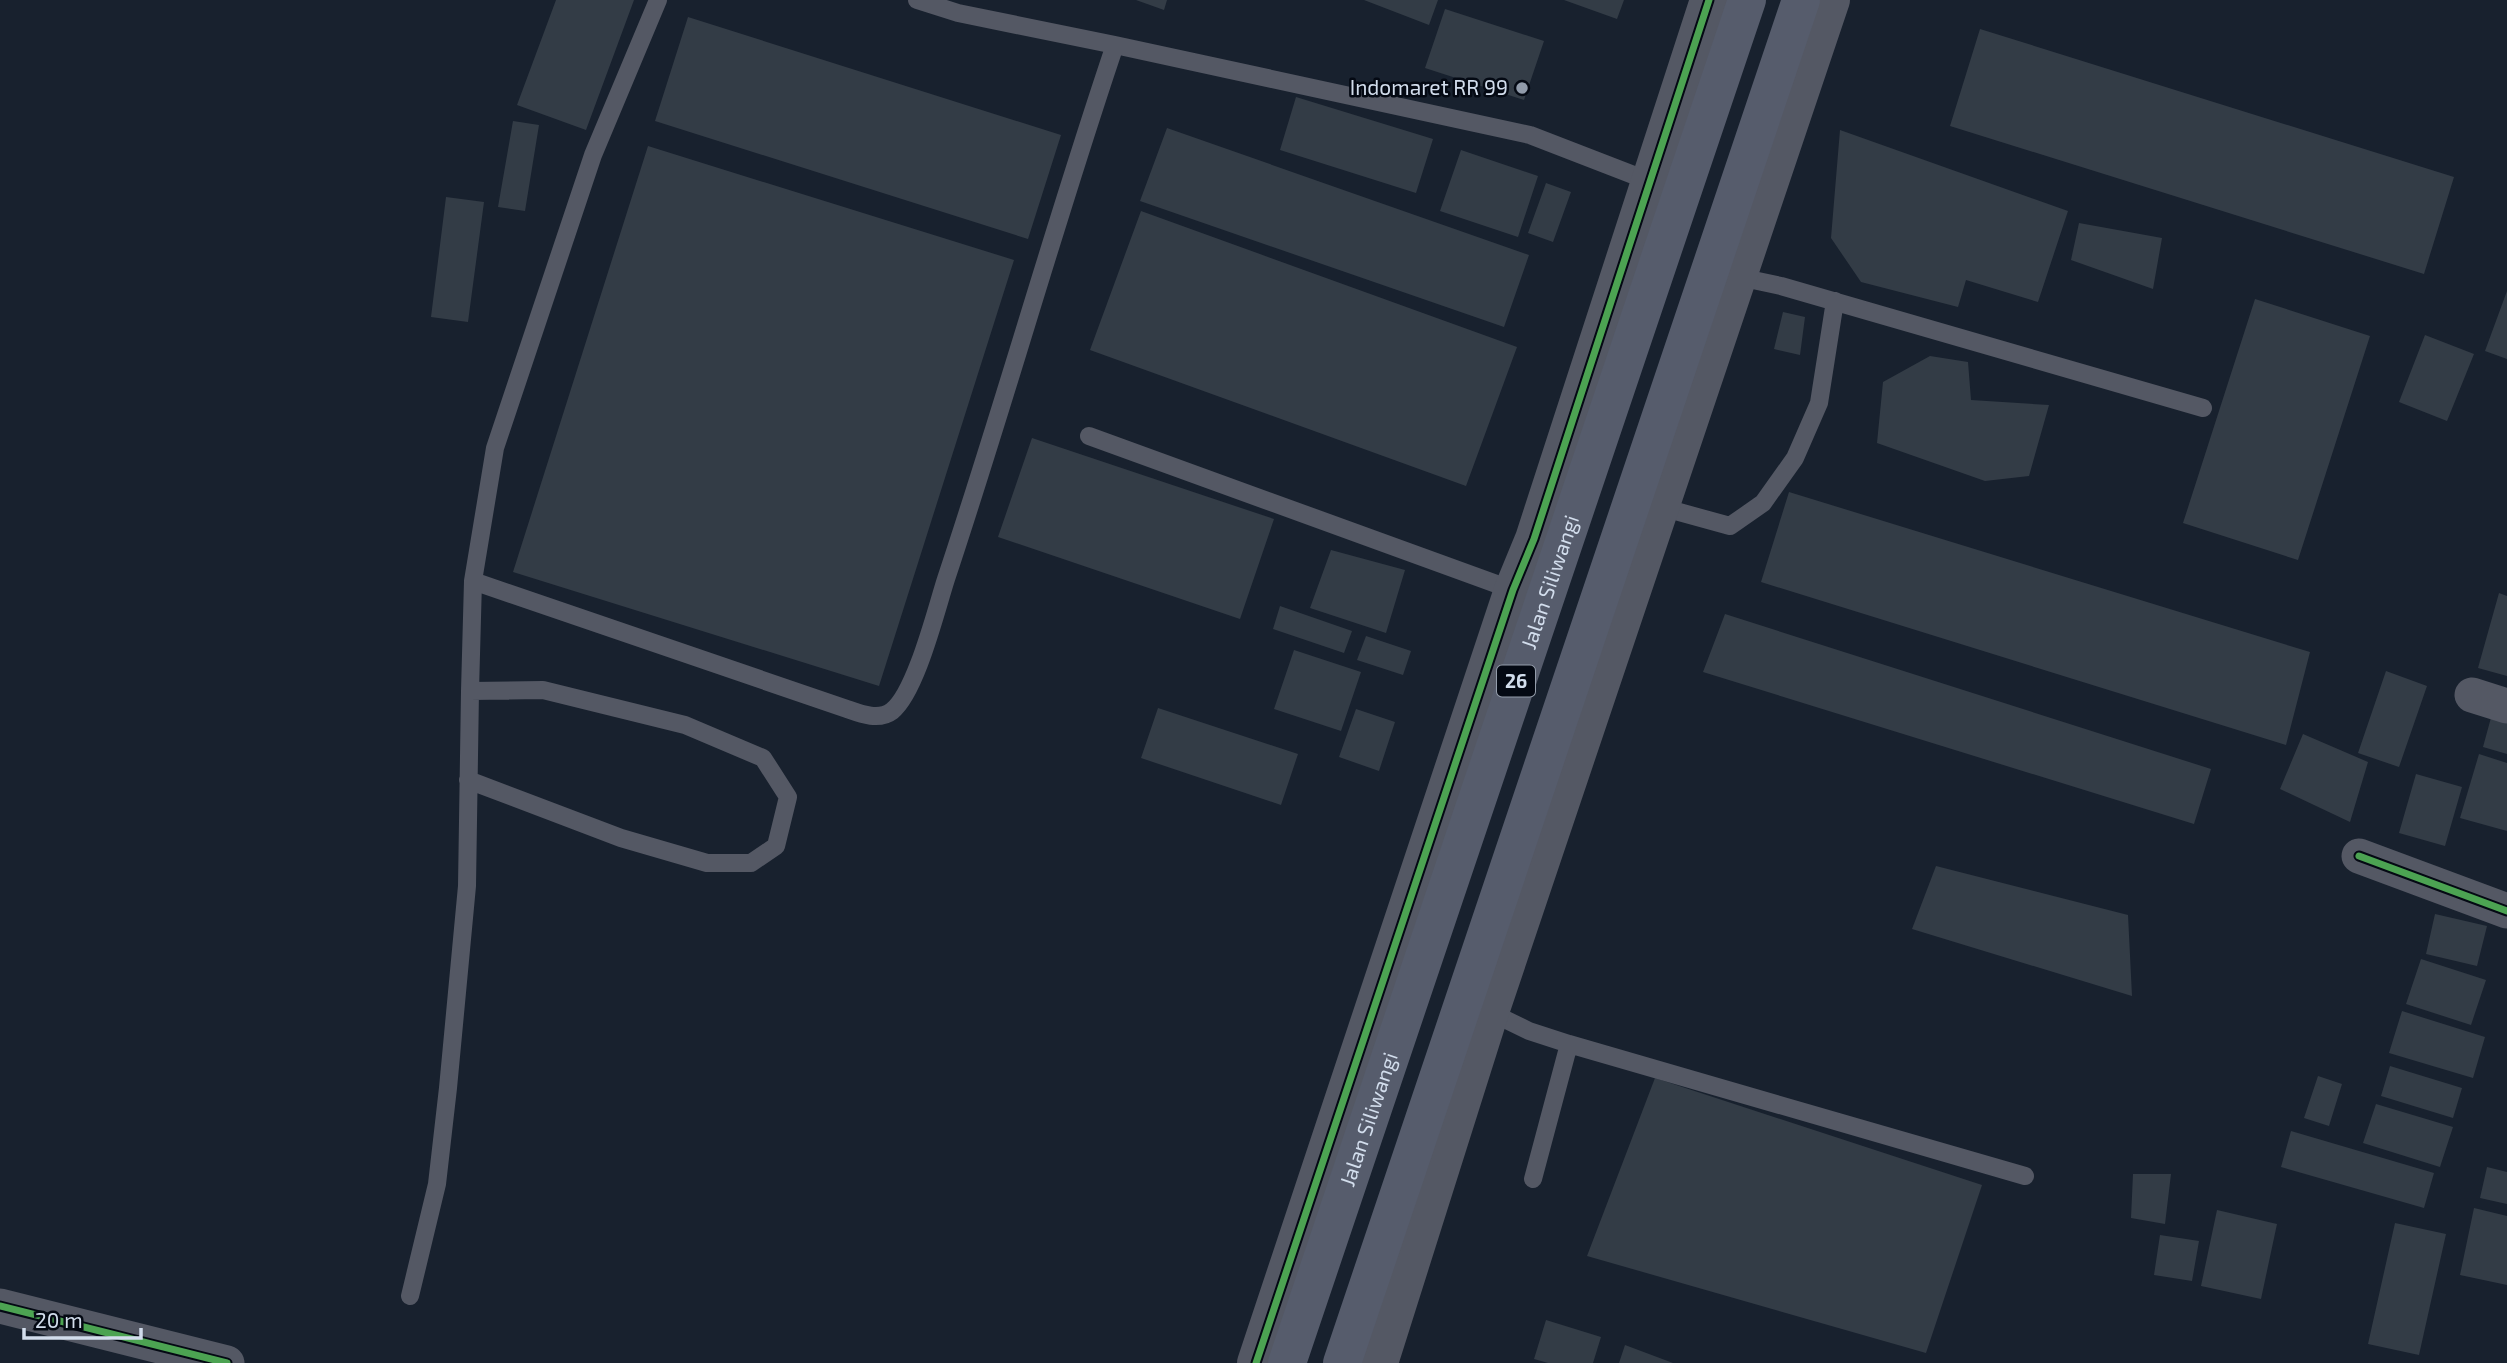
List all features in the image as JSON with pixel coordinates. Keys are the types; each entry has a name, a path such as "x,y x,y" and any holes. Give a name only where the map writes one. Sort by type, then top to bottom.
{"highway":[{"name":"Jalan Siliwangi","path":"1287,1363 1547,544 1747,0"},
{"name":"26","path":"1342,1363 1801,0"}],"street":[{"path":"1256,1363 1513,590 1547,544 1649,181 1709,0"},
{"path":"1387,1361 1490,1012 1831,0"},
{"path":"2472,695 2507,706"},
{"path":"2359,856 2507,911"},
{"path":"0,1306 227,1363"}],"lane":[{"path":"410,1296 437,1184 445,1115 467,886 473,580 495,448 593,155 658,0"},
{"path":"918,0 958,13 1530,135 1649,181"},
{"path":"473,580 857,713 879,716 892,711 912,682 1115,45"},
{"path":"1739,276 1835,301 2203,408"},
{"path":"1661,507 1730,526 1763,503 1795,458 1819,403 1835,301"},
{"path":"1089,436 1513,590"},
{"path":"468,780 621,838 707,863 751,863 776,846 788,797 763,758 685,725 543,690 470,691"},
{"path":"1490,1012 1529,1031 1569,1044 2025,1176"},
{"path":"1533,1179 1569,1044"}],"building":[{"path":"556,0 634,0 586,130 517,105"},
{"path":"1136,0 1167,0 1164,10"},
{"path":"1364,0 1438,0 1429,25"},
{"path":"1564,0 1624,0 1617,19"},
{"path":"1445,9 1544,41 1524,100 1425,68"},
{"path":"688,17 1061,135 1028,239 655,121"},
{"path":"1980,29 2454,177 2424,274 1950,126"},
{"path":"1296,97 1433,139 1416,193 1280,150"},
{"path":"513,121 539,125 525,211 498,207"},
{"path":"1167,128 1529,255 1504,327 1140,201"},
{"path":"1840,130 2068,211 2038,302 1966,280 1958,307 1861,282 1831,238"},
{"path":"648,146 1014,260 879,686 513,572"},
{"path":"1461,150 1538,176 1518,237 1440,211"},
{"path":"1546,183 1571,192 1553,242 1528,233"},
{"path":"446,197 484,202 468,322 431,317"},
{"path":"1141,211 1517,347 1466,486 1090,350"},
{"path":"2079,223 2162,238 2153,289 2071,260"},
{"path":"2507,291 2507,359 2485,351"},
{"path":"2255,299 2370,336 2298,560 2183,523"},
{"path":"1783,312 1805,317 1800,355 1774,349"},
{"path":"2425,335 2474,354 2447,421 2399,402"},
{"path":"1930,356 1968,362 1971,400 2049,405 2029,476 1985,481 1877,443 1883,382"},
{"path":"1032,438 1274,519 1240,619 998,537"},
{"path":"1789,492 2310,652 2286,745 1761,582"},
{"path":"1331,550 1405,570 1386,633 1310,608"},
{"path":"2499,593 2507,596 2507,676 2478,668"},
{"path":"1280,606 1352,631 1344,653 1273,629"},
{"path":"1725,614 2211,769 2194,824 1703,672"},
{"path":"1366,636 1411,651 1403,675 1357,660"},
{"path":"1294,650 1361,672 1341,731 1274,709"},
{"path":"2386,671 2427,686 2399,767 2358,753"},
{"path":"1158,708 1298,754 1281,805 1141,758"},
{"path":"1356,709 1395,722 1379,771 1339,757"},
{"path":"2492,714 2507,718 2507,754 2483,747"},
{"path":"2303,734 2368,762 2350,822 2280,789"},
{"path":"2479,754 2507,763 2507,831 2460,818"},
{"path":"2416,774 2462,787 2445,846 2399,833"},
{"path":"1936,866 2128,915 2132,996 1912,929"},
{"path":"2435,914 2487,926 2477,966 2426,954"},
{"path":"2421,959 2486,980 2471,1025 2406,1004"},
{"path":"2402,1011 2485,1037 2473,1078 2389,1053"},
{"path":"2390,1066 2462,1088 2453,1118 2381,1096"},
{"path":"2318,1076 2342,1084 2329,1126 2304,1118"},
{"path":"1655,1078 1982,1185 1926,1353 1587,1256"},
{"path":"2376,1104 2453,1127 2440,1167 2363,1143"},
{"path":"2291,1131 2434,1173 2424,1208 2281,1167"},
{"path":"2487,1167 2507,1172 2507,1204 2480,1198"},
{"path":"2133,1174 2171,1174 2165,1224 2131,1218"},
{"path":"2474,1208 2507,1216 2507,1285 2460,1275"},
{"path":"2217,1210 2277,1224 2261,1299 2201,1286"},
{"path":"2395,1223 2446,1234 2419,1355 2368,1344"},
{"path":"2160,1235 2199,1241 2192,1281 2154,1275"},
{"path":"1546,1320 1601,1337 1593,1363 1548,1363 1534,1359"},
{"path":"1625,1345 1673,1363 1619,1363"}],"cycle path":[{"path":"1256,1363 1513,590 1534,539 1709,0"},
{"path":"2359,856 2507,911"},
{"path":"0,1306 227,1363"}],"place":[{"name":"Indomaret RR 99","path":"1522,88"}]}
